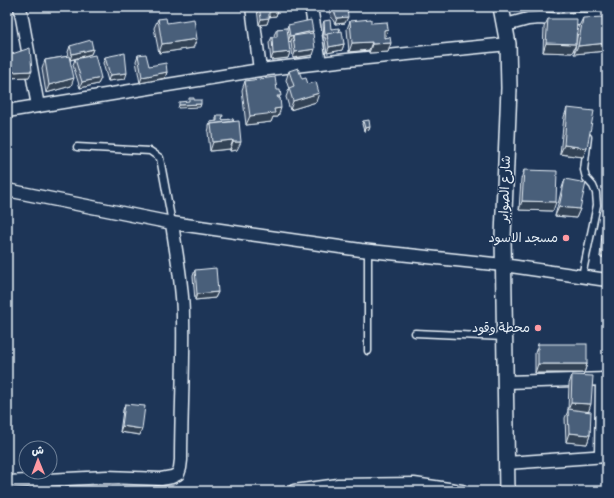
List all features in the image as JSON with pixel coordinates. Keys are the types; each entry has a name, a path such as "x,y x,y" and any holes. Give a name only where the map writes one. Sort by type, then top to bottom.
{"street":[{"path":"20,7 38,106"},
{"path":"252,7 260,70"},
{"path":"311,7 320,63"},
{"name":"شارع الصوابر","path":"502,7 508,44 509,88 503,236 507,491"},
{"path":"506,25 540,18 561,20 607,16"},
{"path":"7,111 260,70 508,44"},
{"path":"7,190 172,223 368,251 503,265 607,280"},
{"path":"7,482 87,485 107,477 162,479 178,474 180,468 183,316 172,223"},
{"path":"506,382 605,379 604,456 507,463"},
{"path":"294,491 338,485 414,484 462,491"}],"lane":[{"path":"582,276 597,205 596,193 593,186 586,178 584,170 589,130"},
{"path":"78,146 150,151 160,158 172,223"},
{"path":"368,251 368,351"},
{"path":"415,333 505,337"}],"building":[{"path":"259,7 278,7 278,10 269,12 269,18 261,19"},
{"path":"332,7 347,7 348,17 337,18"},
{"path":"604,17 607,32 607,43 578,46 583,18"},
{"path":"166,18 167,23 194,19 197,39 162,44 158,19"},
{"path":"371,19 371,23 387,22 388,29 384,30 384,38 390,37 391,43 352,43 350,21"},
{"path":"548,19 577,19 576,44 546,43"},
{"path":"311,20 313,31 290,36 288,25"},
{"path":"330,20 331,29 339,28 340,32 325,35 324,21"},
{"path":"287,28 290,52 273,54 272,37 277,37 277,29"},
{"path":"342,31 344,44 329,47 327,34"},
{"path":"313,33 315,49 295,52 293,36"},
{"path":"91,40 93,49 72,54 70,46"},
{"path":"30,48 32,71 11,72 9,55"},
{"path":"125,53 127,73 110,75 105,57"},
{"path":"146,54 149,66 166,63 167,72 142,77 138,55"},
{"path":"95,55 101,78 82,82 75,59"},
{"path":"69,56 74,78 49,85 45,60"},
{"path":"298,68 302,79 306,78 308,84 316,82 319,93 293,101 289,88 294,86 289,71"},
{"path":"275,77 277,90 280,90 281,96 277,96 280,98 281,108 274,109 275,113 250,116 245,81"},
{"path":"189,98 201,100 201,104 179,105 179,102 189,101"},
{"path":"567,108 594,111 587,148 564,145"},
{"path":"217,115 223,115 222,120 233,119 234,121 210,125 210,122 217,121"},
{"path":"369,120 370,127 365,128 363,121"},
{"path":"239,121 241,142 233,142 233,140 213,142 211,124"},
{"path":"524,170 557,171 556,202 522,201"},
{"path":"565,179 586,183 580,209 559,207"},
{"path":"606,212 607,248 603,248"},
{"path":"216,268 218,292 197,294 195,270"},
{"path":"538,344 587,344 587,364 538,364"},
{"path":"572,375 593,376 591,404 571,403"},
{"path":"125,404 145,406 142,429 122,426"},
{"path":"568,409 591,412 590,435 569,433"}],"place":[{"name":"مسجد الاسود","path":"566,238"},
{"name":"محطة وقود","path":"538,328"}]}
